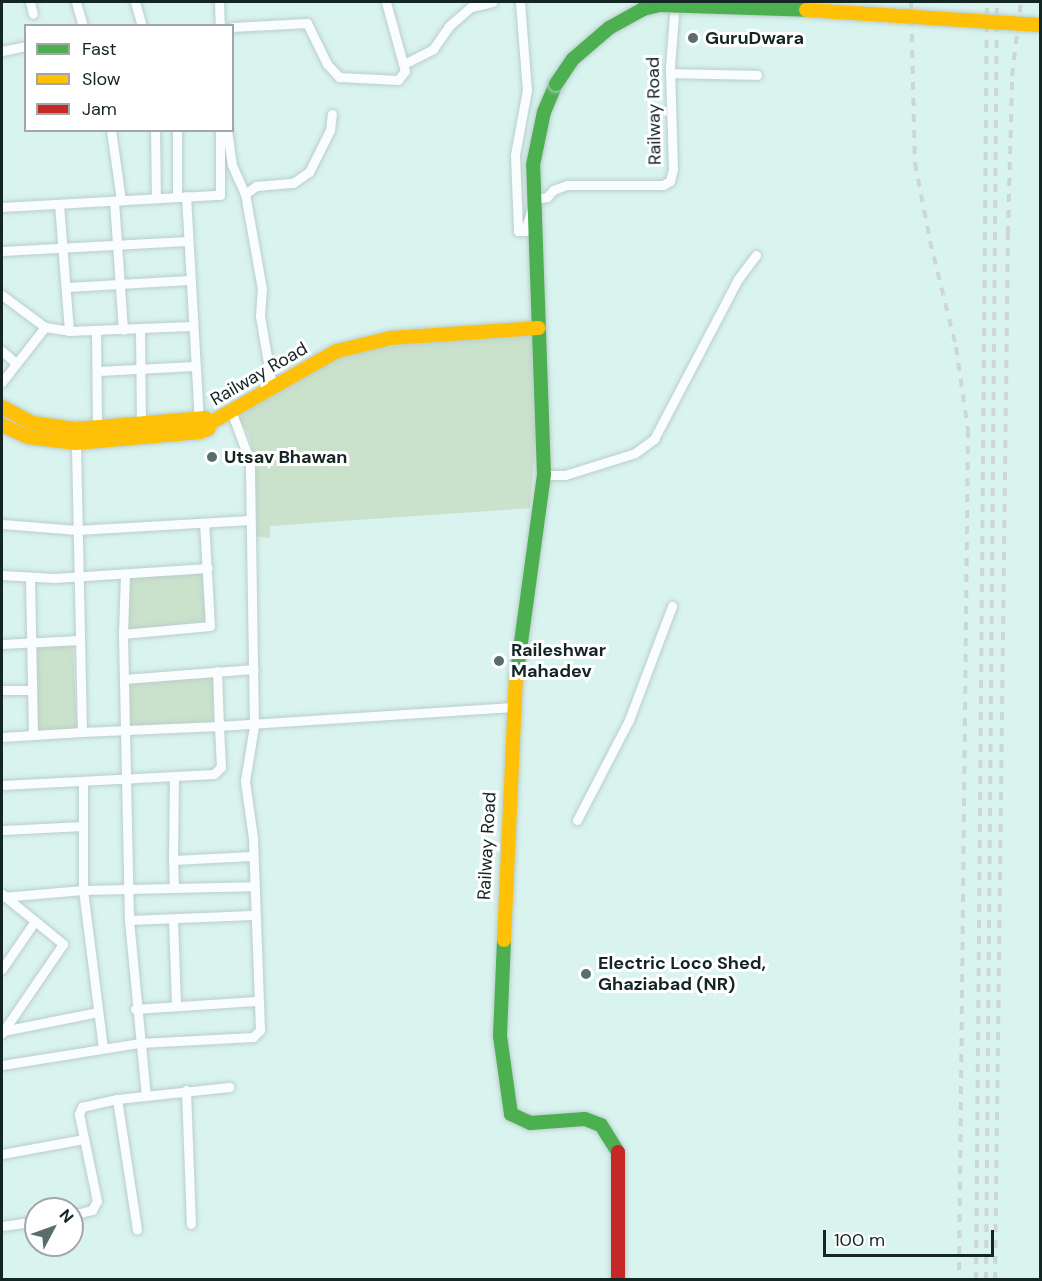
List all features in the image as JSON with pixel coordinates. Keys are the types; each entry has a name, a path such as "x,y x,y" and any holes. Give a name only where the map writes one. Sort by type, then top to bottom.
{"street":[{"path":"30,2 33,14"},
{"path":"76,2 82,24"},
{"path":"135,2 141,24"},
{"path":"219,2 220,24"},
{"path":"234,27 307,23 327,64 339,77 398,80 405,71 404,64 386,2"},
{"path":"404,64 433,49 449,26 471,7 492,2"},
{"path":"520,2 527,90 515,155 518,231 525,231 534,194 533,165 542,120 556,84 592,41 643,9 668,5 845,11 1041,25"},
{"name":"Railway Road","path":"618,1280 618,1150 610,1134 601,1125 585,1119 530,1123 511,1114 507,1101 500,1036 512,707 544,475 534,194 547,197 553,190 567,185 663,184 670,181 673,169 670,73 675,2"},
{"path":"2,51 24,46"},
{"path":"670,73 757,75"},
{"path":"244,194 256,186 293,183 309,172 330,130 332,114"},
{"path":"111,132 123,330"},
{"path":"155,132 156,198"},
{"path":"177,132 181,197 188,241 194,366 204,426"},
{"path":"2,207 220,195 220,132"},
{"path":"227,132 232,165 244,194 262,288 260,316 272,386"},
{"path":"59,204 69,331"},
{"path":"2,251 64,245 188,241"},
{"path":"544,475 565,475 635,453 654,438 738,279 756,255"},
{"path":"67,287 189,280"},
{"path":"2,295 45,327 69,331 191,326"},
{"path":"2,382 45,327"},
{"name":"Railway Road","path":"204,426 232,413 272,386 337,351 391,338 539,328"},
{"path":"140,329 141,424"},
{"path":"96,330 97,427"},
{"path":"2,351 16,363"},
{"path":"98,371 194,366"},
{"path":"2,407 32,423 76,429 141,424 204,426"},
{"path":"2,1065 140,1043 253,1037 260,1030 256,1000 252,856 245,781 254,726 250,462 232,413"},
{"path":"2,425 28,437 76,443 204,426"},
{"path":"76,429 82,732"},
{"path":"2,524 77,530 250,520"},
{"path":"123,634 210,626 204,523"},
{"path":"2,575 30,578 208,568"},
{"path":"125,574 123,780 135,1009 146,1095"},
{"path":"30,578 33,735"},
{"path":"577,820 629,720 672,606"},
{"path":"2,644 79,640"},
{"path":"124,679 254,669"},
{"path":"2,785 174,777 219,772 217,671"},
{"path":"2,690 31,690"},
{"path":"2,737 254,726 512,707"},
{"path":"174,777 174,888"},
{"path":"83,782 83,890 103,1048"},
{"path":"3,830 83,826"},
{"path":"173,860 252,856"},
{"path":"2,896 128,888 253,886"},
{"path":"2,896 60,941 63,949 2,1032"},
{"path":"129,920 254,915"},
{"path":"173,919 176,1006"},
{"path":"2,969 35,921"},
{"path":"135,1009 256,1000"},
{"path":"2,1032 98,1012"},
{"path":"84,1210 96,1206 80,1110 117,1099 229,1087"},
{"path":"186,1090 191,1224"},
{"path":"117,1099 136,1229"},
{"path":"2,1154 84,1139"},
{"path":"2,1226 24,1223"}],"green space":[{"path":"529,333 534,336 536,436 530,508 270,526 270,538 252,536 255,460 248,433 235,413 313,365 365,349"},
{"path":"204,573 206,625 127,630 129,577"},
{"path":"73,645 77,729 37,730 33,647"},
{"path":"214,674 213,723 128,726 127,682"}],"railway":[{"path":"911,2 915,163 930,241 956,347 968,430 959,1280"},
{"path":"976,1280 987,2"},
{"path":"986,1280 997,2"},
{"path":"995,1280 1008,234 1012,76 1021,2"}],"traffic: fast":[{"path":"556,84 573,59 609,28 643,9 659,5 806,10"},
{"path":"516,679 544,475 533,165 544,112 556,84"},
{"path":"504,940 500,1036 511,1114 530,1123 585,1119 601,1125 618,1152"}],"traffic: slow":[{"path":"806,10 1040,25"},
{"path":"210,423 337,351 391,338 539,328"},
{"path":"2,407 32,423 76,429 205,418 210,423"},
{"path":"2,425 28,437 76,443 200,432 208,429 210,423"},
{"path":"504,940 516,679"}],"traffic: jam":[{"path":"618,1152 618,1280"}],"place":[{"name":"GuruDwara","path":"693,38"},
{"name":"Utsav Bhawan","path":"212,457"},
{"name":"Raileshwar Mahadev","path":"499,661"},
{"name":"Electric Loco Shed, Ghaziabad (NR)","path":"586,974"}]}
